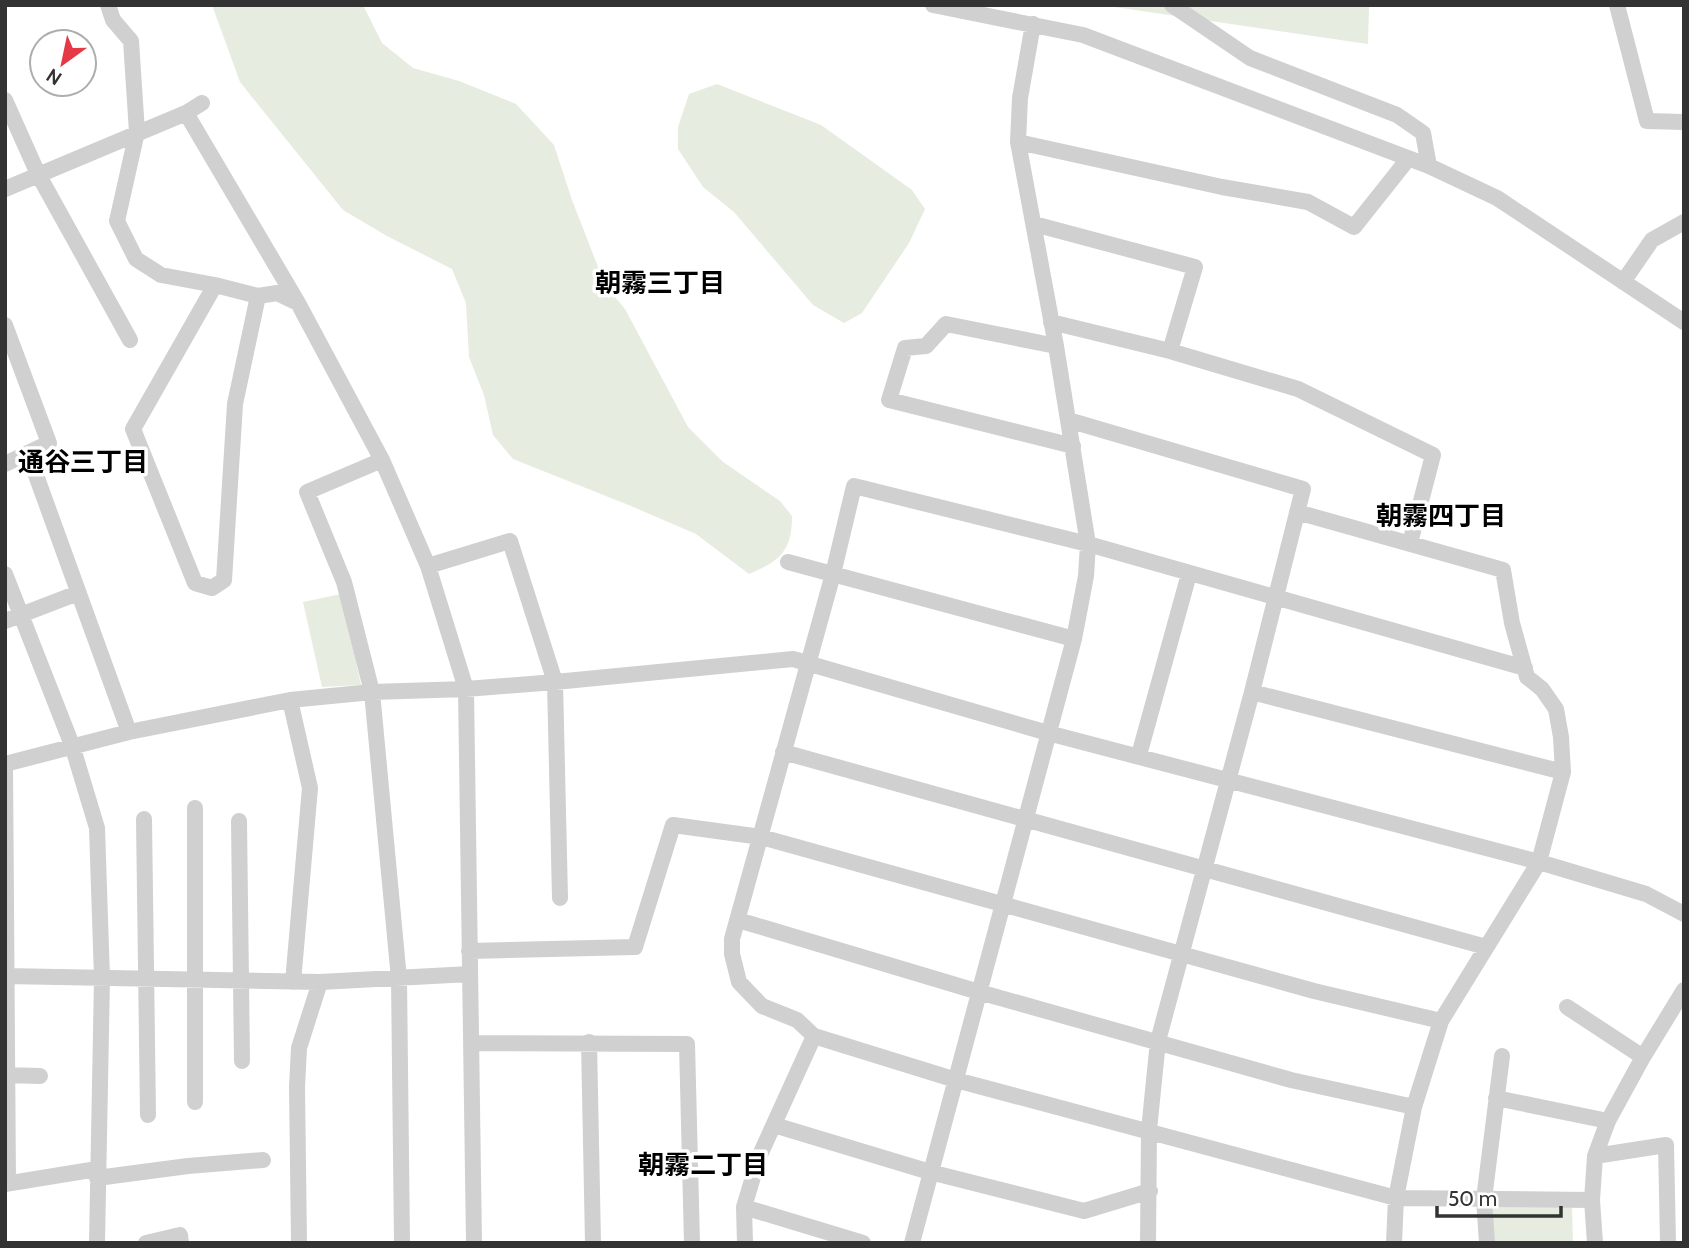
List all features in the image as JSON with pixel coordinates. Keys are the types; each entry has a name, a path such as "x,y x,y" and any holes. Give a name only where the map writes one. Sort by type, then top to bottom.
{"street":[{"path":"108,5 113,19 131,41 137,132 117,221 135,259 161,275 258,296 277,293 298,303"},
{"path":"933,5 1083,35 1429,166 1497,198 1684,321"},
{"path":"1172,5 1250,58 1397,115 1423,133 1429,166"},
{"path":"1617,5 1647,121 1684,122"},
{"path":"912,1243 1074,639 1086,576 1088,544 1073,446 1018,142 1020,98 1033,24"},
{"path":"5,100 38,174 130,340"},
{"path":"5,189 186,113 202,103"},
{"path":"186,113 298,303 382,460 428,566 466,688 474,1243"},
{"path":"1018,142 1222,187 1308,202 1354,227 1408,159"},
{"path":"1623,282 1652,240 1683,223"},
{"path":"1034,224 1195,267 1170,351"},
{"path":"215,285 133,429 195,583 212,588 224,580 235,404 258,296"},
{"path":"1051,322 1170,351 1298,389 1433,455 1410,543"},
{"path":"1056,346 946,324 926,346 905,348 889,400 1073,446"},
{"path":"5,325 49,443 5,464"},
{"path":"1068,420 1303,489 1229,780 1158,1041 1149,1130 1148,1243"},
{"path":"28,453 129,732"},
{"path":"382,460 307,492 344,582 372,692 399,979 402,1243"},
{"path":"1525,668 1274,599 1088,544 854,486 833,574 732,939 732,954 738,982 762,1006 797,1020 814,1036 956,1080 1396,1198 1592,1200"},
{"path":"1297,512 1503,570 1512,623 1527,677 1542,689 1556,709 1561,737 1563,772 1539,862 1441,1021 1414,1107 1396,1198 1394,1243"},
{"path":"428,566 510,541 555,682 560,898"},
{"path":"788,562 1074,639"},
{"path":"5,574 13,618 72,745 97,828 102,978 97,1243"},
{"path":"1139,755 1189,574"},
{"path":"13,618 78,593"},
{"path":"263,1160 97,1173 7,1184 5,764 129,732 290,701 372,692 555,682 793,659 1048,733 1539,862 1646,894 1684,914"},
{"path":"1252,692 1563,772"},
{"path":"290,701 310,788 293,982"},
{"path":"783,752 1486,947"},
{"path":"195,808 195,1102"},
{"path":"144,819 148,1115"},
{"path":"239,821 242,1061"},
{"path":"469,951 635,947 673,825 761,837 1314,991 1441,1021"},
{"path":"738,920 979,992 1291,1080 1414,1107"},
{"path":"6,976 320,982 470,974"},
{"path":"299,1243 299,1048 320,982"},
{"path":"1595,1243 1592,1200 1595,1156 1608,1121 1684,990"},
{"path":"1567,1007 1643,1057"},
{"path":"745,1243 744,1207 759,1157 814,1036"},
{"path":"589,1042 593,1243"},
{"path":"472,1043 687,1044 692,1243"},
{"path":"1488,1243 1484,1199 1502,1056"},
{"path":"6,1075 40,1076"},
{"path":"1496,1098 1608,1121"},
{"path":"774,1125 930,1171 1084,1211 1150,1191"},
{"path":"1595,1156 1666,1145 1668,1243"},
{"path":"744,1207 863,1243"},
{"path":"146,1243 180,1236 181,1243"}],"shaded area":[{"path":"212,5 363,5 382,43 413,68 459,81 516,104 554,145 605,285 625,309 688,427 723,462 780,501 792,516 790,538 782,553 769,564 749,574 696,534 513,459 493,435 484,395 469,357 466,303 452,269 343,210 240,82"},
{"path":"1101,5 1369,5 1368,44"},
{"path":"717,84 821,125 912,190 925,209 909,243 862,313 844,323 813,305 734,212 703,187 678,149 678,127 689,94"},
{"path":"341,594 361,685 322,687 303,602"},
{"path":"1490,1205 1572,1206 1573,1243 1492,1243"}],"district":[{"name":"朝霧三丁目","path":"660,283"},
{"name":"通谷三丁目","path":"83,462"},
{"name":"朝霧四丁目","path":"1441,516"},
{"name":"朝霧二丁目","path":"703,1165"}]}
